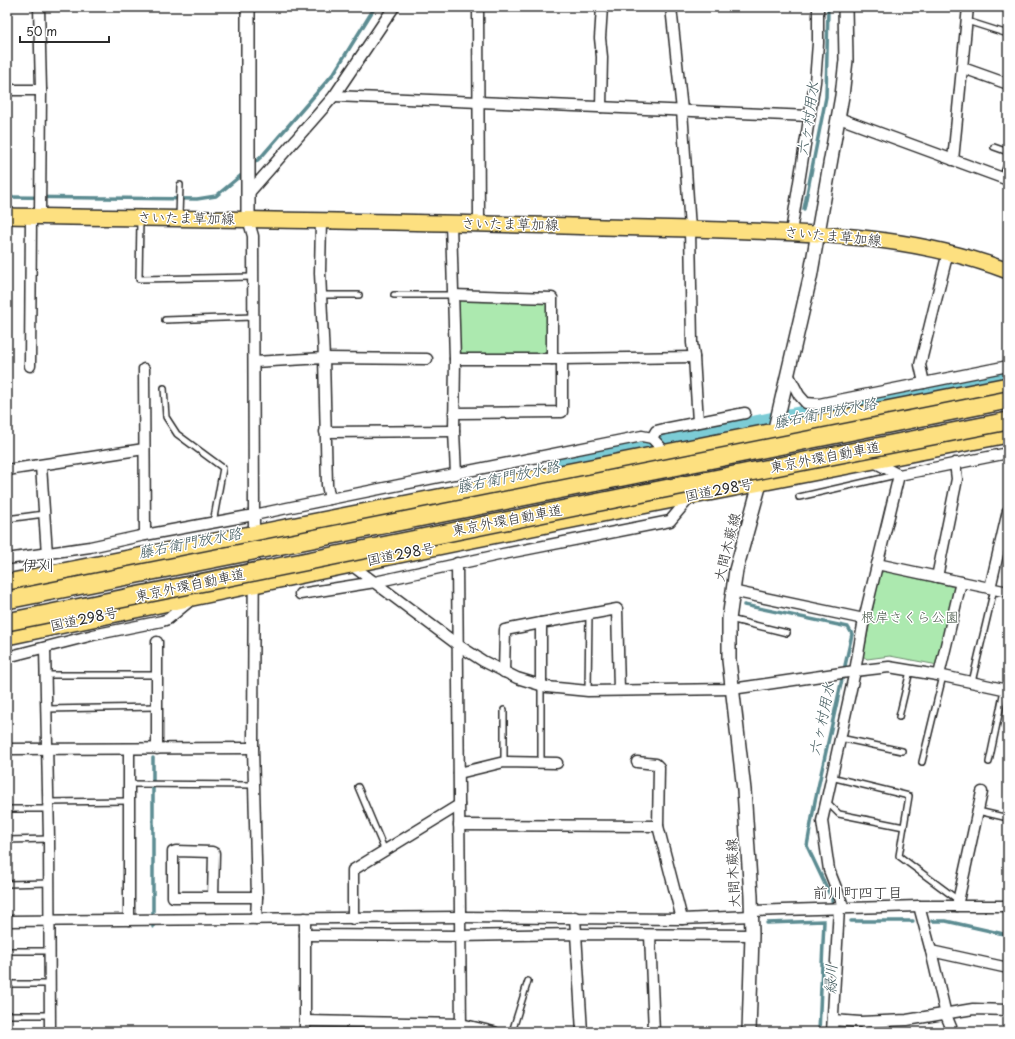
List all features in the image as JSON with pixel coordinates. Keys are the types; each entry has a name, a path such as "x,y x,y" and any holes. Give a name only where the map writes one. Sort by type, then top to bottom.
{"highway":[{"path":"7,583 1008,386"},
{"name":"東京外環自動車道","path":"7,600 1008,400"},
{"name":"東京外環自動車道","path":"7,622 1008,421"},
{"name":"国道298号","path":"7,637 253,583 1008,434"}],"main road":[{"path":"248,7 248,219"},
{"name":"大間木蕨線","path":"749,1032 752,935 751,914 744,790 729,660 729,619 732,591 742,544 774,433 810,278 839,118 846,60 845,7"},
{"name":"さいたま草加線","path":"7,216 37,212 140,218 179,212 248,219 479,223 791,232 913,244 984,262 1008,271"}],"street":[{"path":"30,366 37,212 40,189 41,90 39,7"},
{"path":"248,194 334,96 394,7"},
{"path":"478,7 479,223"},
{"path":"600,107 602,57 600,38 602,7"},
{"path":"671,7 682,110 690,229 692,343 698,422"},
{"path":"791,232 815,82 818,43 818,7"},
{"path":"954,160 968,7"},
{"path":"963,68 1008,84"},
{"path":"7,90 41,90"},
{"path":"334,96 810,116"},
{"path":"839,118 1005,179"},
{"path":"248,219 253,236 254,317 253,748 257,897 256,919"},
{"path":"321,220 320,273 324,358 325,432 327,485 330,499"},
{"path":"451,223 455,359 454,432 456,474"},
{"path":"924,383 920,365 948,252"},
{"path":"453,295 552,298 562,412 454,413"},
{"path":"455,359 694,357"},
{"path":"254,362 324,358 427,359"},
{"path":"788,374 799,395 806,403 819,404 1008,366"},
{"path":"144,369 145,535"},
{"path":"652,438 656,431 745,413"},
{"path":"325,432 454,432"},
{"path":"7,559 90,547 642,436 652,438 666,453"},
{"path":"7,470 144,449"},
{"path":"872,461 899,475 1008,453"},
{"path":"936,577 957,479 955,463"},
{"path":"41,466 47,554"},
{"path":"832,1032 842,908 829,870 822,820 855,670 864,619 899,475"},
{"path":"300,594 375,582 457,563 670,521 691,496"},
{"path":"992,589 1008,511"},
{"path":"457,563 461,1028"},
{"path":"350,564 458,645 504,672 517,678 541,685 588,691 732,689 855,670 889,667 1007,688"},
{"path":"877,564 1008,592"},
{"path":"941,676 961,582"},
{"path":"732,591 864,619"},
{"path":"7,657 162,621 168,619 197,595"},
{"path":"504,672 505,630 617,609 619,690"},
{"path":"541,623 541,685"},
{"path":"157,749 158,642"},
{"path":"45,648 49,839 50,1032"},
{"path":"7,749 253,748"},
{"path":"128,749 129,920"},
{"path":"459,773 504,762 557,763"},
{"path":"637,762 656,764 659,767 658,826 682,919"},
{"path":"958,903 982,792"},
{"path":"354,919 353,870 459,806"},
{"path":"459,825 658,826"},
{"path":"213,897 214,853 183,851 173,852 173,897 213,897 257,897"},
{"path":"7,921 460,917 682,919 842,908 921,916 958,903 1008,906"},
{"path":"921,916 946,1014 953,1032"},
{"path":"575,917 582,1032"},
{"path":"304,918 305,1032"},
{"path":"305,935 752,935"},
{"path":"650,935 654,1032"},
{"path":"931,951 1008,968"},
{"path":"833,1020 860,1022 907,1020 973,1010 1008,1010"},
{"path":"305,1021 461,1028 494,1032"}],"lane":[{"path":"967,21 1008,34"},
{"path":"994,147 1008,152"},
{"path":"1005,179 1008,162"},
{"path":"179,212 180,185"},
{"path":"140,218 139,279 253,277"},
{"path":"322,295 359,295"},
{"path":"394,295 453,295"},
{"path":"165,320 254,317"},
{"path":"164,388 166,417 177,434 223,468 213,523"},
{"path":"799,497 899,475"},
{"path":"7,519 44,514"},
{"path":"972,682 992,589"},
{"path":"588,691 589,614"},
{"path":"729,619 787,633"},
{"path":"899,717 910,670"},
{"path":"45,675 157,675"},
{"path":"922,762 941,676"},
{"path":"541,685 541,762"},
{"path":"989,762 1007,688"},
{"path":"46,709 157,707"},
{"path":"504,710 504,762"},
{"path":"840,738 902,751"},
{"path":"831,776 909,796 899,856 958,903"},
{"path":"129,784 254,785"},
{"path":"358,787 385,851"},
{"path":"826,800 839,814 904,828"},
{"path":"7,809 129,801"},
{"path":"978,811 1008,818"},
{"path":"7,840 49,839"},
{"path":"7,884 49,883"},
{"path":"7,951 50,951"},
{"path":"512,1032 528,981"},
{"path":"7,984 50,984"},
{"path":"7,1015 50,1015"},
{"path":"860,1022 867,1032"}],"green space":[{"path":"459,300 545,302 548,304 548,351 545,354 462,355 459,352"},
{"name":"根岸さくら公園","path":"885,571 954,587 956,591 938,665 890,656 867,659 863,656 880,573"}],"waterway":[{"path":"252,165 262,156 334,73 375,7"},
{"name":"六ヶ村用水","path":"804,209 826,97 828,7"},
{"path":"7,197 197,199 216,196 245,172"},
{"name":"藤右衛門放水路","path":"565,465 794,418 1008,377"},
{"name":"六ヶ村用水","path":"744,605 848,627 852,634 815,801 807,846 832,899 833,908"},
{"path":"153,758 153,927"},
{"name":"緑川","path":"767,923 824,921 819,1032"},
{"path":"851,921 913,921"},
{"path":"932,921 946,921 1008,935"}],"district":[{"name":"伊刈","path":"38,565"},
{"name":"前川町四丁目","path":"858,893"}]}
